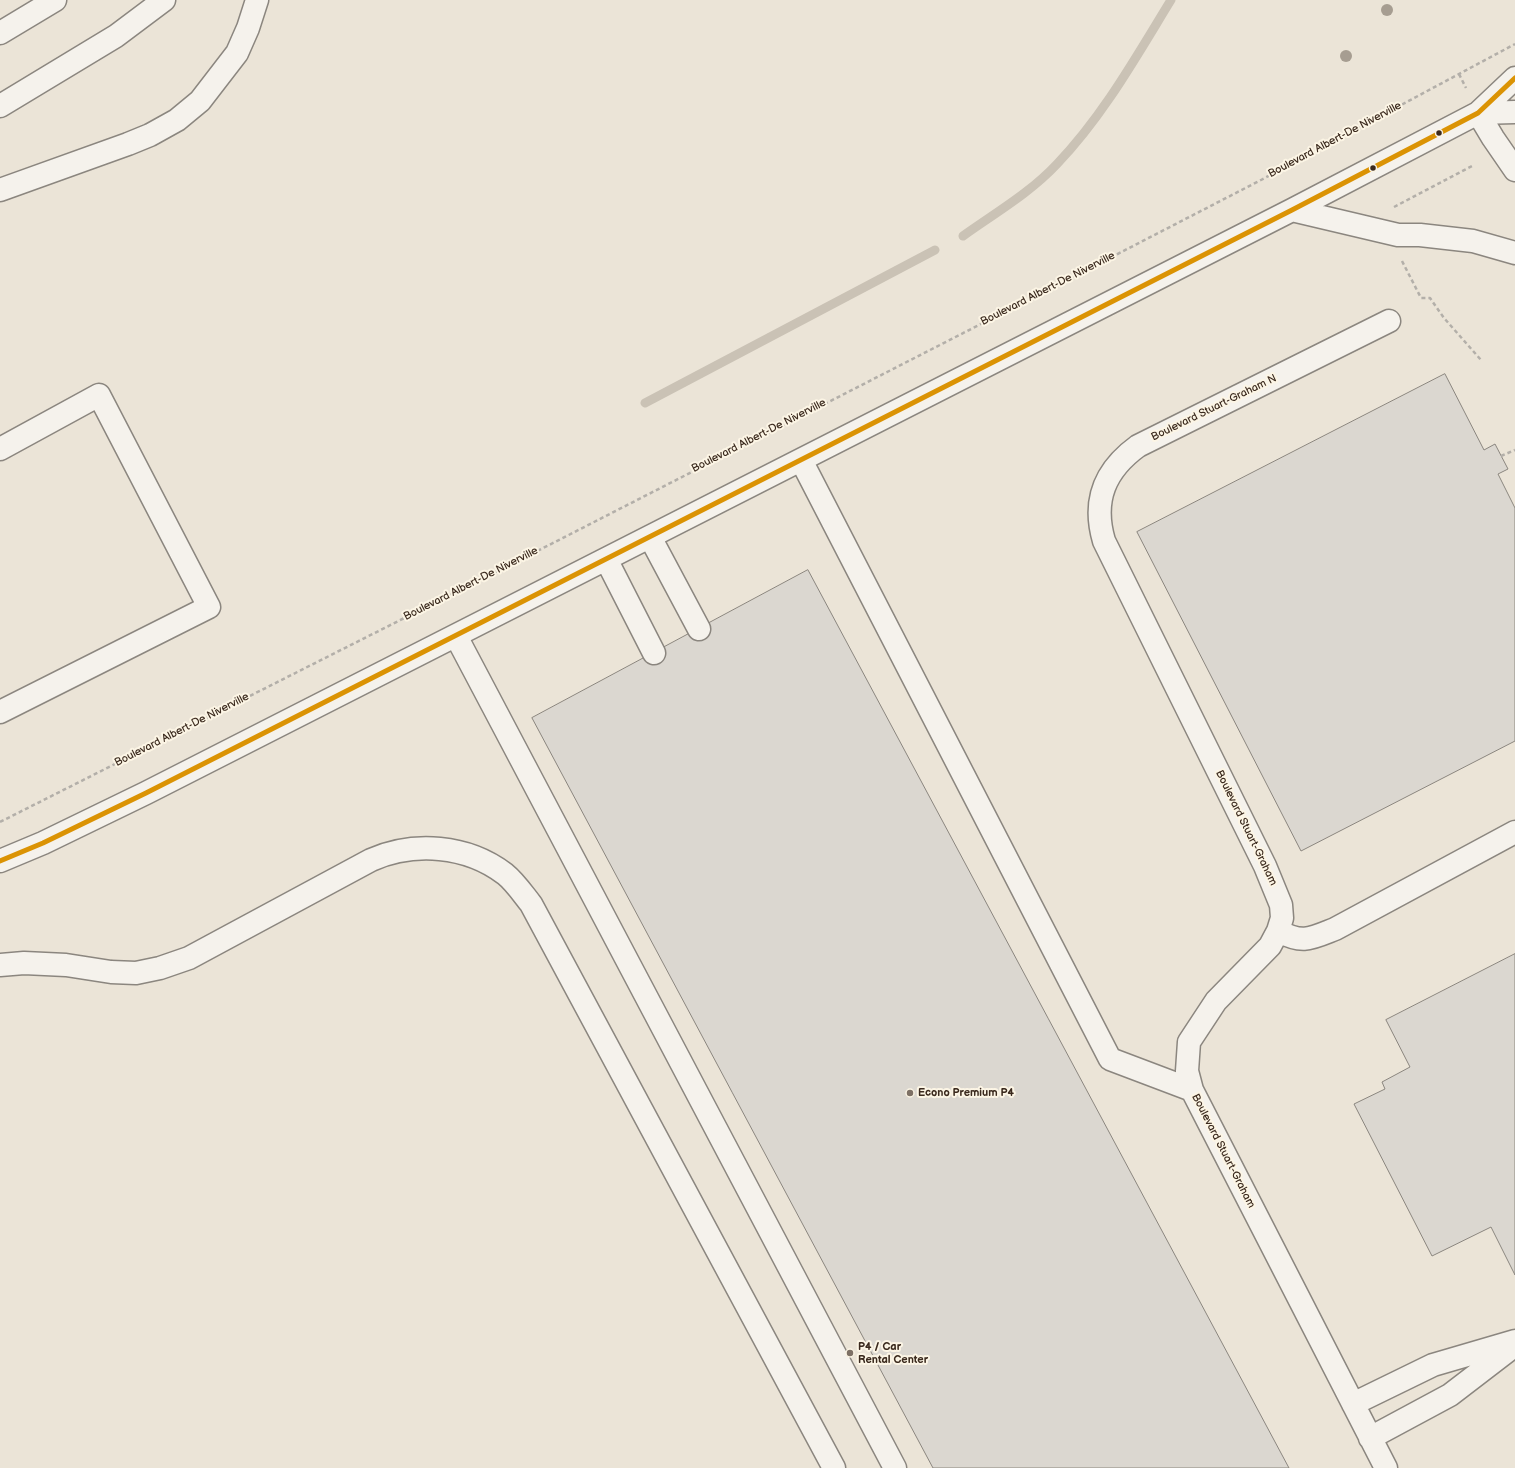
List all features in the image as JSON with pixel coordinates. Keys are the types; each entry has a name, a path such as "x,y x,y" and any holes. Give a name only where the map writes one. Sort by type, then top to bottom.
{"street":[{"path":"0,33 55,0"},
{"path":"0,106 116,36 164,0"},
{"path":"0,190 135,141 177,120 200,101 236,53 248,28 257,0"},
{"path":"0,861 43,843 139,797 1292,210 1478,113 1515,78"},
{"path":"1478,113 1515,112"},
{"path":"1478,113 1492,138 1515,170"},
{"path":"1292,210 1398,235 1444,237 1473,241 1515,253"},
{"name":"Boulevard Stuart-Graham N","path":"1104,541 1101,532 1101,496 1105,480 1126,454 1155,437 1389,321"},
{"path":"0,449 99,395 209,607 0,712"},
{"path":"801,460 1110,1059 1192,1090"},
{"path":"650,537 699,629"},
{"name":"Boulevard Stuart-Graham","path":"1104,541 1276,889 1281,905 1282,918 1278,931 1270,946 1216,1001 1189,1042 1187,1071 1192,1090 1386,1468"},
{"path":"606,559 654,653"},
{"path":"456,636 895,1468"},
{"path":"1278,931 1293,939 1305,939 1335,928 1515,832"},
{"path":"0,965 24,963 66,965 111,972 136,973 179,963 371,860 386,853 403,849 435,848 454,851 473,856 495,867 506,875 531,904 834,1468"},
{"path":"1353,1404 1434,1365 1515,1341"},
{"path":"1370,1438 1450,1396 1515,1345"},
{"path":"1434,1365 1450,1396"}],"path":[{"name":"Boulevard Albert-De Niverville","path":"0,822 548,545 1102,262 1261,180 1515,44"},
{"path":"1391,208 1472,166"},
{"path":"1401,258 1421,298 1430,298 1444,318 1481,360"},
{"path":"1502,456 1515,450"}],"shaded area":[{"path":"0,0 1515,0 1515,1468 0,1468"}],"building":[{"path":"1445,374 1484,450 1495,444 1508,469 1498,474 1515,508 1515,741 1301,851 1137,532"},
{"name":"Econo Premium P4","path":"808,570 1289,1468 933,1468 532,718"},
{"path":"1515,954 1515,1275 1491,1227 1432,1256 1354,1104 1385,1089 1382,1082 1410,1067 1386,1020"}],"waterway":[{"path":"963,236 1035,184 1047,174 1074,146 1104,106 1132,64 1171,0"},
{"path":"645,403 935,250"}],"transit line":[{"path":"0,861 43,843 146,793 1292,210 1478,113 1515,78"}],"place":[{"name":"Econo Premium P4","path":"910,1093"},
{"name":"P4 / Car Rental Center","path":"850,1353"}]}
